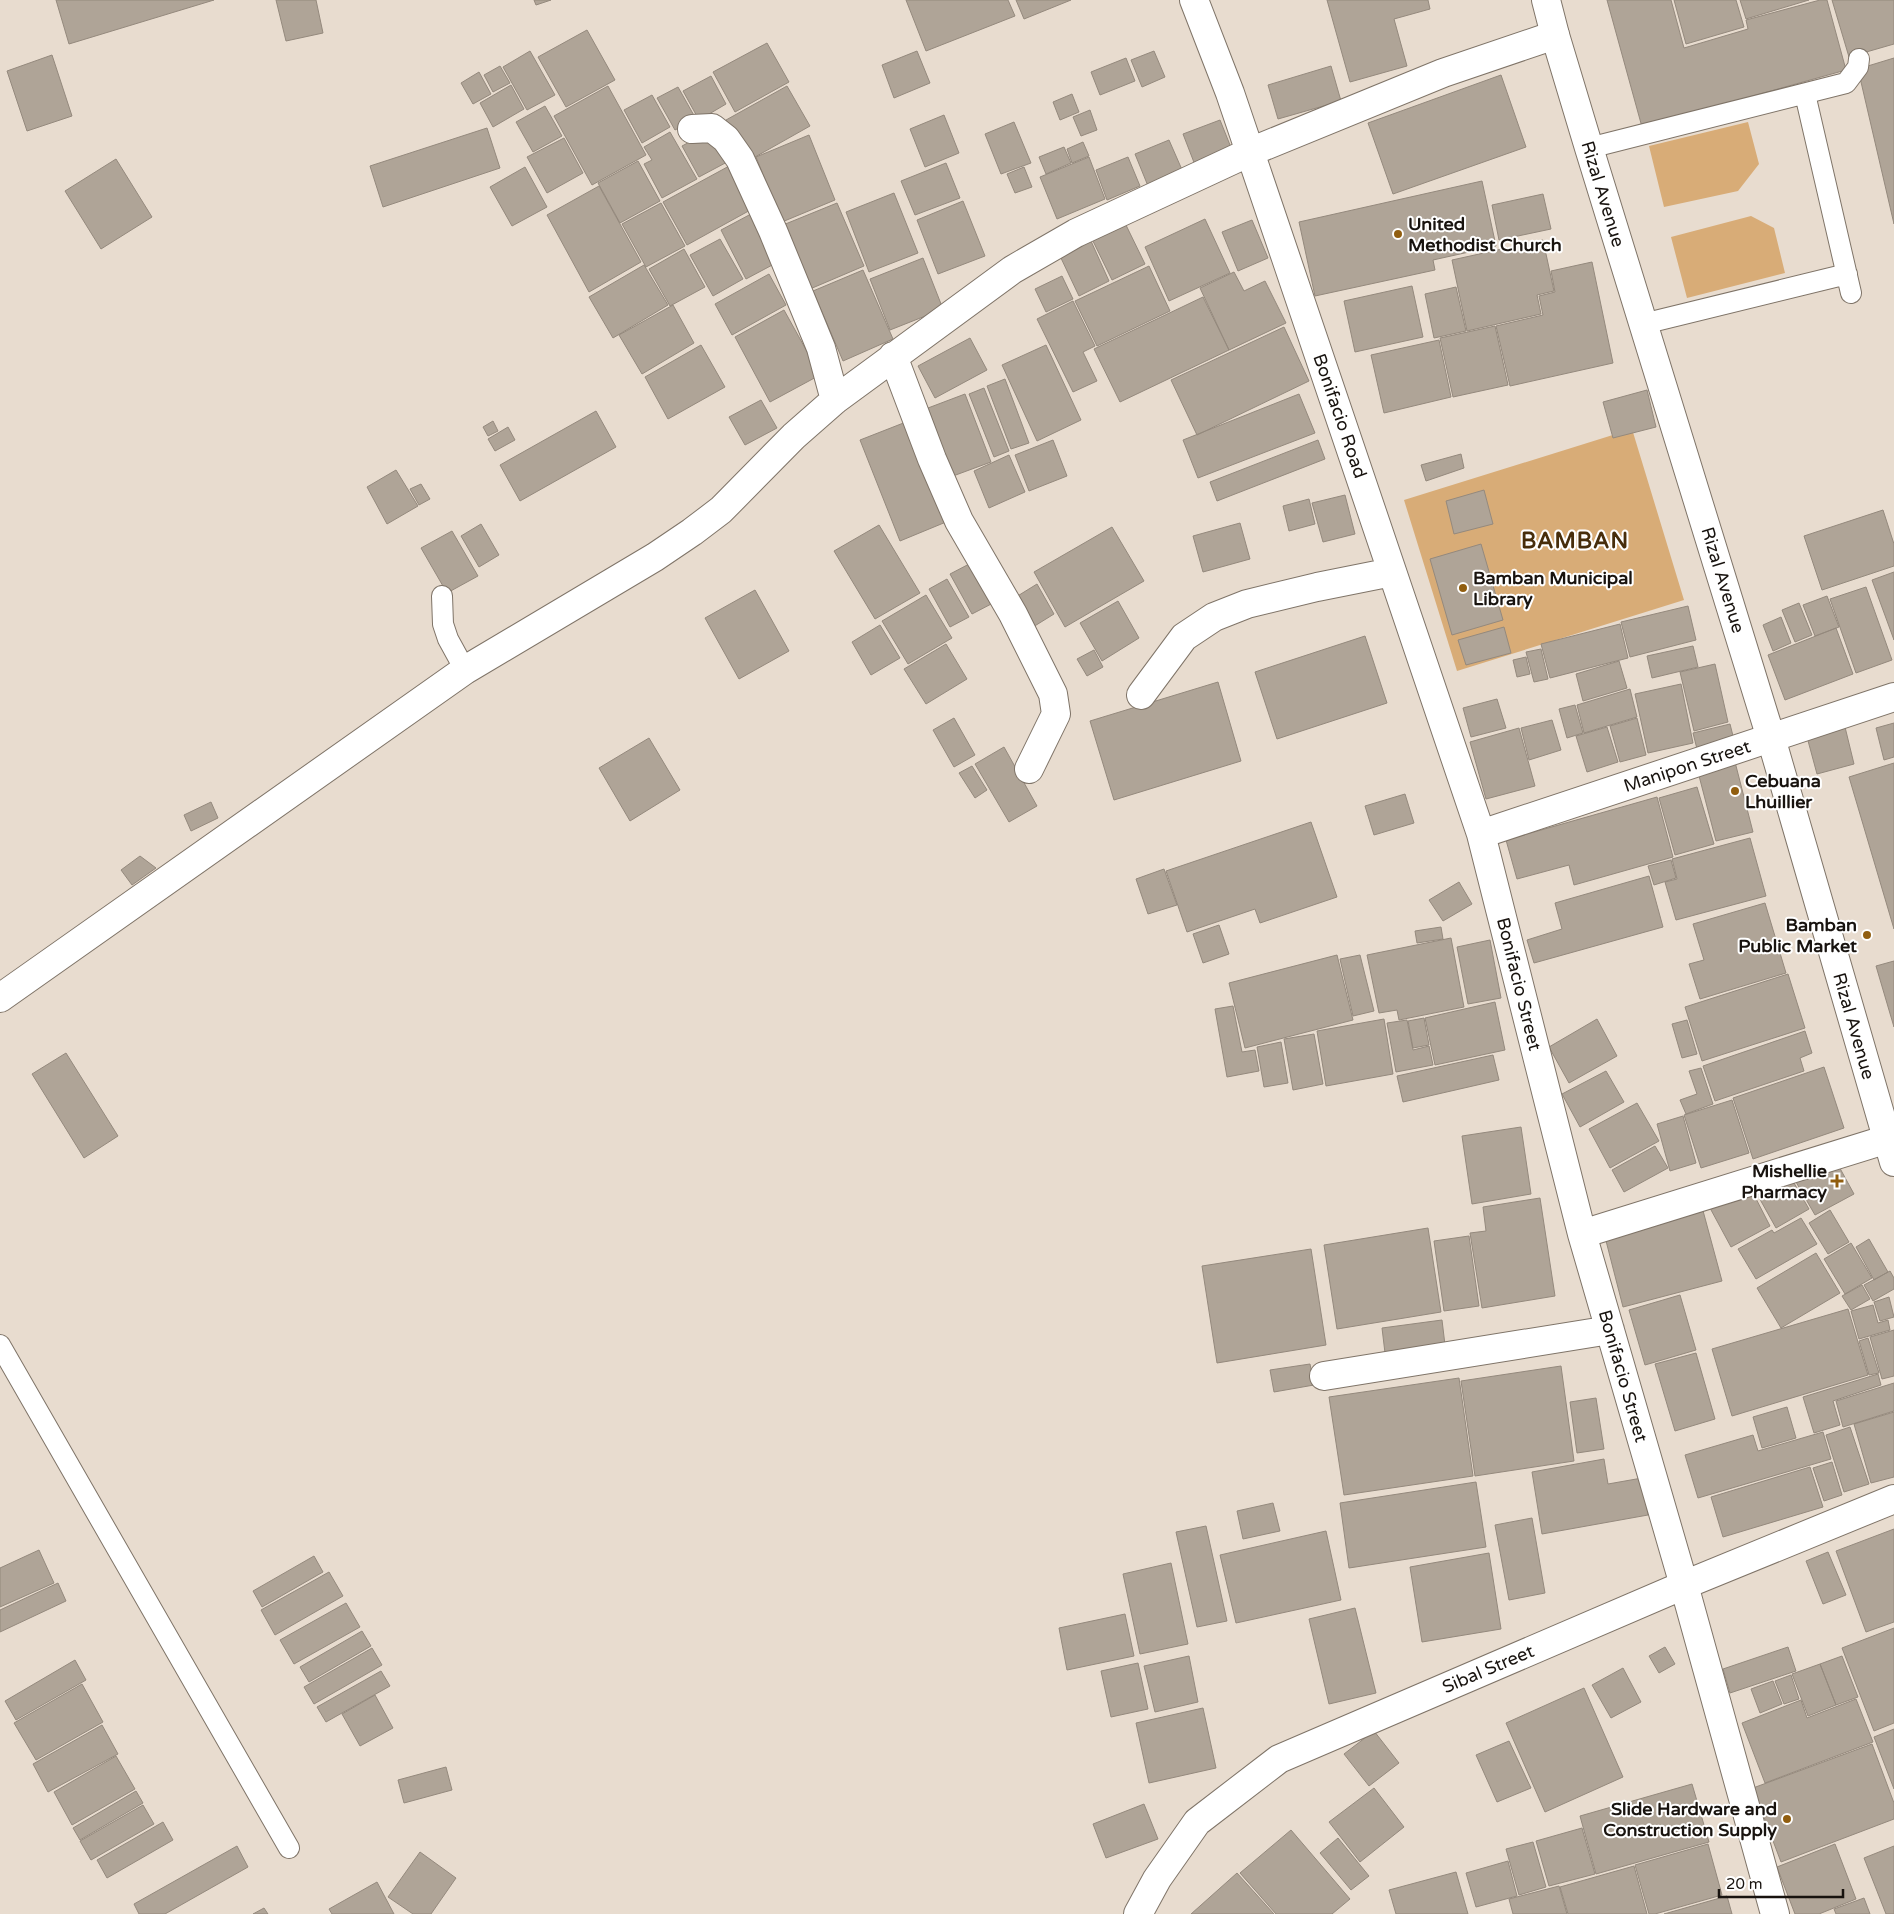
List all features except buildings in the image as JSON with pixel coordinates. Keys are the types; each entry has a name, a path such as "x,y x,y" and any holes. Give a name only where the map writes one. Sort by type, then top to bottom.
{"street":[{"name":"Bonifacio Road","path":"1194,0 1230,93 1481,834"},
{"name":"Rizal Avenue","path":"1546,0 1554,35 1772,738 1892,1146"},
{"path":"0,998 465,670 655,557 692,532 721,510 794,436 835,400 1012,270 1076,233 1250,152 1443,73 1554,35"},
{"path":"692,129 712,128 726,139 740,159 773,231 817,338 835,400"},
{"path":"894,356 932,460 959,520 1013,614 1053,694 1056,714 1029,769"},
{"path":"1140,695 1184,637 1214,617 1247,604 1317,587 1392,572"},
{"name":"Manipon Street","path":"1481,834 1894,696"},
{"name":"Bonifacio Street","path":"1481,834 1582,1234 1684,1585 1776,1914"},
{"path":"1582,1234 1892,1146"},
{"path":"1324,1376 1610,1330"},
{"name":"Sibal Street","path":"1138,1914 1157,1878 1197,1822 1278,1759 1684,1585 1894,1498"}],"lane":[{"path":"1589,148 1846,83 1858,67 1859,59"},
{"path":"1643,324 1849,283 1805,94"},
{"path":"442,596 442,624 465,670"},
{"path":"0,1345 289,1848"}],"shaded area":[{"path":"1748,122 1759,164 1738,191 1664,207 1649,146"},
{"path":"1751,216 1774,228 1785,273 1687,298 1671,237"},
{"path":"1632,429 1684,600 1457,671 1404,500"}],"place":[{"name":"United Methodist Church","path":"1398,234"},
{"name":"Bamban Municipal Library","path":"1463,588"},
{"name":"Cebuana Lhuillier","path":"1735,791"},
{"name":"Bamban Public Market","path":"1867,935"},
{"name":"Mishellie Pharmacy","path":"1837,1181"},
{"name":"Slide Hardware and Construction Supply","path":"1787,1819"}],"district":[{"name":"BAMBAN","path":"1575,541"}]}
